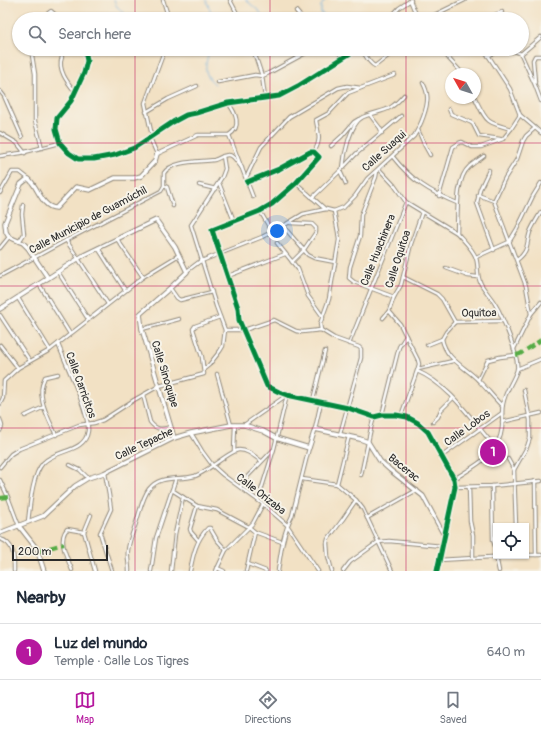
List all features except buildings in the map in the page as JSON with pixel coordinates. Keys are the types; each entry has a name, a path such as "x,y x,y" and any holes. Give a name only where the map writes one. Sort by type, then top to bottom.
{"street":[{"path":"163,0 167,12"},
{"path":"230,0 236,12"},
{"path":"395,12 411,0 415,12"},
{"path":"444,12 465,0"},
{"path":"529,47 541,37"},
{"path":"32,56 35,74 34,121 42,148"},
{"path":"87,56 86,65 76,93 59,115 56,122 56,134 66,151 75,158 94,159 116,155 134,148 182,116 228,103 276,97 346,56"},
{"path":"0,193 12,172 20,172 33,182 40,196 48,205 56,208 76,187 90,190 112,179 134,178 141,176 155,161 157,154 151,137 145,101 154,83 163,56"},
{"path":"255,56 262,76 265,98"},
{"path":"218,82 255,75 262,76 300,56"},
{"path":"366,56 369,62 373,65 378,65 389,56"},
{"path":"447,56 457,68"},
{"path":"488,56 510,89 520,115 541,133"},
{"path":"522,56 541,101"},
{"path":"535,85 532,60 535,56 541,56"},
{"path":"62,57 60,65 62,71 76,93"},
{"path":"314,152 318,145 319,135 316,120 329,113 346,94 395,75"},
{"name":"Calle Suaqui","path":"334,211 344,208 355,196 367,178 393,157 411,140 418,130 427,100 427,94 423,83"},
{"path":"146,112 168,99 196,86"},
{"path":"247,180 261,147 289,117 338,88 348,86 361,88"},
{"path":"0,91 4,96 22,137"},
{"path":"331,146 354,122 370,115 385,111 394,106 404,95"},
{"path":"157,154 198,135 228,135 233,132 237,120 236,115 228,103"},
{"path":"478,104 482,113 490,123 511,130"},
{"path":"449,109 451,114 473,124 479,136 500,139"},
{"path":"370,115 382,133"},
{"path":"440,196 450,152 456,144 462,142 472,147 481,147 505,137 520,115"},
{"path":"312,198 342,170 356,154 401,116"},
{"path":"346,184 342,170 345,149 354,128 360,119"},
{"path":"531,314 526,286 508,242 494,201 517,158 523,141 535,128"},
{"path":"418,130 430,154"},
{"path":"0,134 17,143 25,152"},
{"path":"228,135 253,197"},
{"path":"0,156 25,152 60,143"},
{"path":"247,180 279,168 310,152 314,152"},
{"path":"314,152 318,156 318,159 296,183 276,201 260,211 212,230 238,308 240,320 267,386 287,395 348,408 374,417 382,415 401,416 418,423 428,432 454,479 455,487 437,571"},
{"path":"173,206 167,187 164,186 164,174 168,168 178,164 213,160 227,154 231,156 242,168"},
{"path":"204,369 209,365 223,346 225,330 191,225 219,183 225,169 223,156"},
{"path":"457,233 457,203 460,186 465,171 484,156"},
{"path":"393,157 409,175 432,192 457,203"},
{"path":"394,297 354,282 349,278 353,257 360,236 361,215 378,170 394,185 406,202 457,233 476,257 478,277 482,286 496,305 516,355 517,369 505,395 502,407 500,439 496,448 485,458 454,479"},
{"path":"489,170 484,177 477,203 494,250"},
{"path":"30,179 23,182 18,188 5,224 6,232 9,237 26,245 48,278"},
{"path":"219,183 234,221"},
{"path":"296,183 326,209 334,211 338,232 339,240 329,299 320,324 321,330"},
{"path":"476,257 494,250 508,242 517,229 541,183"},
{"path":"199,185 216,189"},
{"name":"Calle Municipio de Guamúchil","path":"0,276 161,191 164,186"},
{"path":"478,195 494,201"},
{"name":"Calle Huachinera","path":"349,344 406,202"},
{"path":"20,242 24,234 22,214 23,205"},
{"path":"212,292 180,300 170,288 186,272 202,260 249,243 303,214 326,209"},
{"path":"260,211 272,232"},
{"name":"Calle Oquitoa","path":"383,318 389,311 394,297 401,285 411,244 422,212"},
{"path":"516,260 523,255 526,250 530,232 541,212"},
{"path":"0,309 78,259 156,220 179,255 186,272"},
{"path":"290,222 312,224 316,228 316,232 303,252 292,262"},
{"path":"283,226 303,252 314,258 335,262"},
{"path":"0,248 9,237"},
{"path":"66,240 108,304"},
{"path":"117,240 143,277"},
{"path":"277,243 301,276 308,296 323,317"},
{"path":"98,248 125,290"},
{"path":"228,276 285,254"},
{"path":"0,404 3,398 4,381 18,368 50,350 125,290 179,255"},
{"path":"446,268 468,276 478,277"},
{"path":"58,272 88,319"},
{"path":"403,277 437,294 442,299 455,322 446,332 442,340 427,345"},
{"path":"39,284 70,334"},
{"name":"Calle Sinoquipe","path":"170,288 140,314 142,329 174,438"},
{"path":"18,298 50,350"},
{"path":"514,350 531,314 541,302"},
{"path":"389,311 400,324 418,360 418,370 401,416"},
{"path":"0,315 30,361"},
{"path":"0,467 15,451 79,425 103,420 159,386 204,374 194,329 196,326 220,317"},
{"path":"142,329 180,319"},
{"path":"225,330 244,330 274,320 296,331 302,332 321,330 334,338 359,347 361,350 361,358 340,434"},
{"name":"Oquitoa","path":"455,322 503,321"},
{"path":"382,415 399,347 406,336"},
{"path":"442,340 453,361 478,380 502,407"},
{"name":"Calle Carricitos","path":"28,522 32,496 40,468 44,462 52,456 80,445 86,436 87,424 77,392 58,344"},
{"path":"0,345 18,368"},
{"path":"313,400 325,351"},
{"path":"478,380 488,360 516,355"},
{"path":"517,369 541,359"},
{"path":"418,370 453,361"},
{"path":"418,370 430,377 453,398 496,448"},
{"path":"56,434 44,407 42,393 44,379 47,376 58,374"},
{"path":"217,374 230,425"},
{"path":"514,470 527,447 530,438 530,425 524,390"},
{"path":"143,395 152,425 160,429 171,427"},
{"path":"244,425 287,395"},
{"path":"258,500 274,448 287,395"},
{"path":"433,422 441,410 453,398"},
{"path":"278,571 282,542 287,525 292,516 322,402"},
{"path":"25,416 44,407"},
{"name":"Calle Lobos","path":"442,456 502,413"},
{"name":"Calle Lobos","path":"502,422 541,413"},
{"path":"361,475 374,417"},
{"path":"0,419 2,426 0,431"},
{"name":"Calle Tepache","path":"0,532 43,516 75,486 88,478 104,473 174,438 191,433 230,425 244,425 263,431 276,438 309,448"},
{"path":"234,451 235,425"},
{"path":"315,428 368,442"},
{"name":"Calle Orizaba","path":"191,433 213,466 258,500 287,525 318,571"},
{"path":"338,484 349,436"},
{"name":"Bacerac","path":"368,442 380,461 423,496 444,535"},
{"path":"240,487 261,461 274,448"},
{"path":"129,571 128,550 143,500 148,490 153,485 162,480 194,476 213,466 234,451 239,450 248,452 261,461"},
{"path":"508,459 514,470 516,523"},
{"path":"70,465 80,470 88,478"},
{"path":"104,473 110,495 111,509 100,533 112,571"},
{"path":"150,571 156,538 176,478"},
{"path":"302,479 338,484 356,500 363,509 392,571"},
{"path":"0,480 19,526 36,549 44,571"},
{"path":"535,481 536,555"},
{"path":"455,487 492,486 541,481"},
{"path":"492,486 493,523"},
{"path":"469,487 470,521 473,535 473,558"},
{"path":"172,490 197,506 217,510 249,527 255,532 282,542"},
{"path":"367,518 417,490"},
{"path":"171,571 175,534 183,497"},
{"path":"332,571 328,556 328,539 356,500"},
{"path":"224,571 216,570 226,550 253,523 263,504"},
{"path":"197,506 190,529 198,540"},
{"path":"91,515 84,532 95,571"},
{"path":"190,571 193,554 198,540 208,528 210,528 217,540 226,550"},
{"path":"72,570 64,544 66,530 84,532"},
{"path":"246,571 255,532"},
{"path":"0,539 8,542 11,547 13,553 14,571"},
{"path":"344,571 350,562 378,542 389,541 442,546"},
{"path":"529,555 541,555"},
{"path":"439,560 493,556"},
{"path":"497,559 499,571"},
{"path":"248,564 266,571"}],"waterway":[{"path":"114,0 117,7 123,12"},
{"path":"206,0 211,12"},
{"path":"246,0 260,12"},
{"path":"321,12 321,6 325,0"},
{"path":"208,56 206,72 215,84"}],"marked path":[{"path":"516,355 520,354 541,340"},
{"path":"0,498 8,497"},
{"path":"38,551 64,544"}],"cycle path":[{"path":"86,56 87,61 84,73 71,101 57,118 56,129 60,143 69,153 78,159 94,159 115,155 134,148 186,115 228,103 279,96 346,56"},
{"path":"247,182 279,169 310,152 314,152 319,157 296,183 272,204 260,211 212,230 238,308 239,320 267,386 287,395 348,408 374,417 382,415 407,417 418,423 428,432 454,479 455,487 437,571"}],"place":[{"name":"Luz del mundo","path":"493,452"}]}
